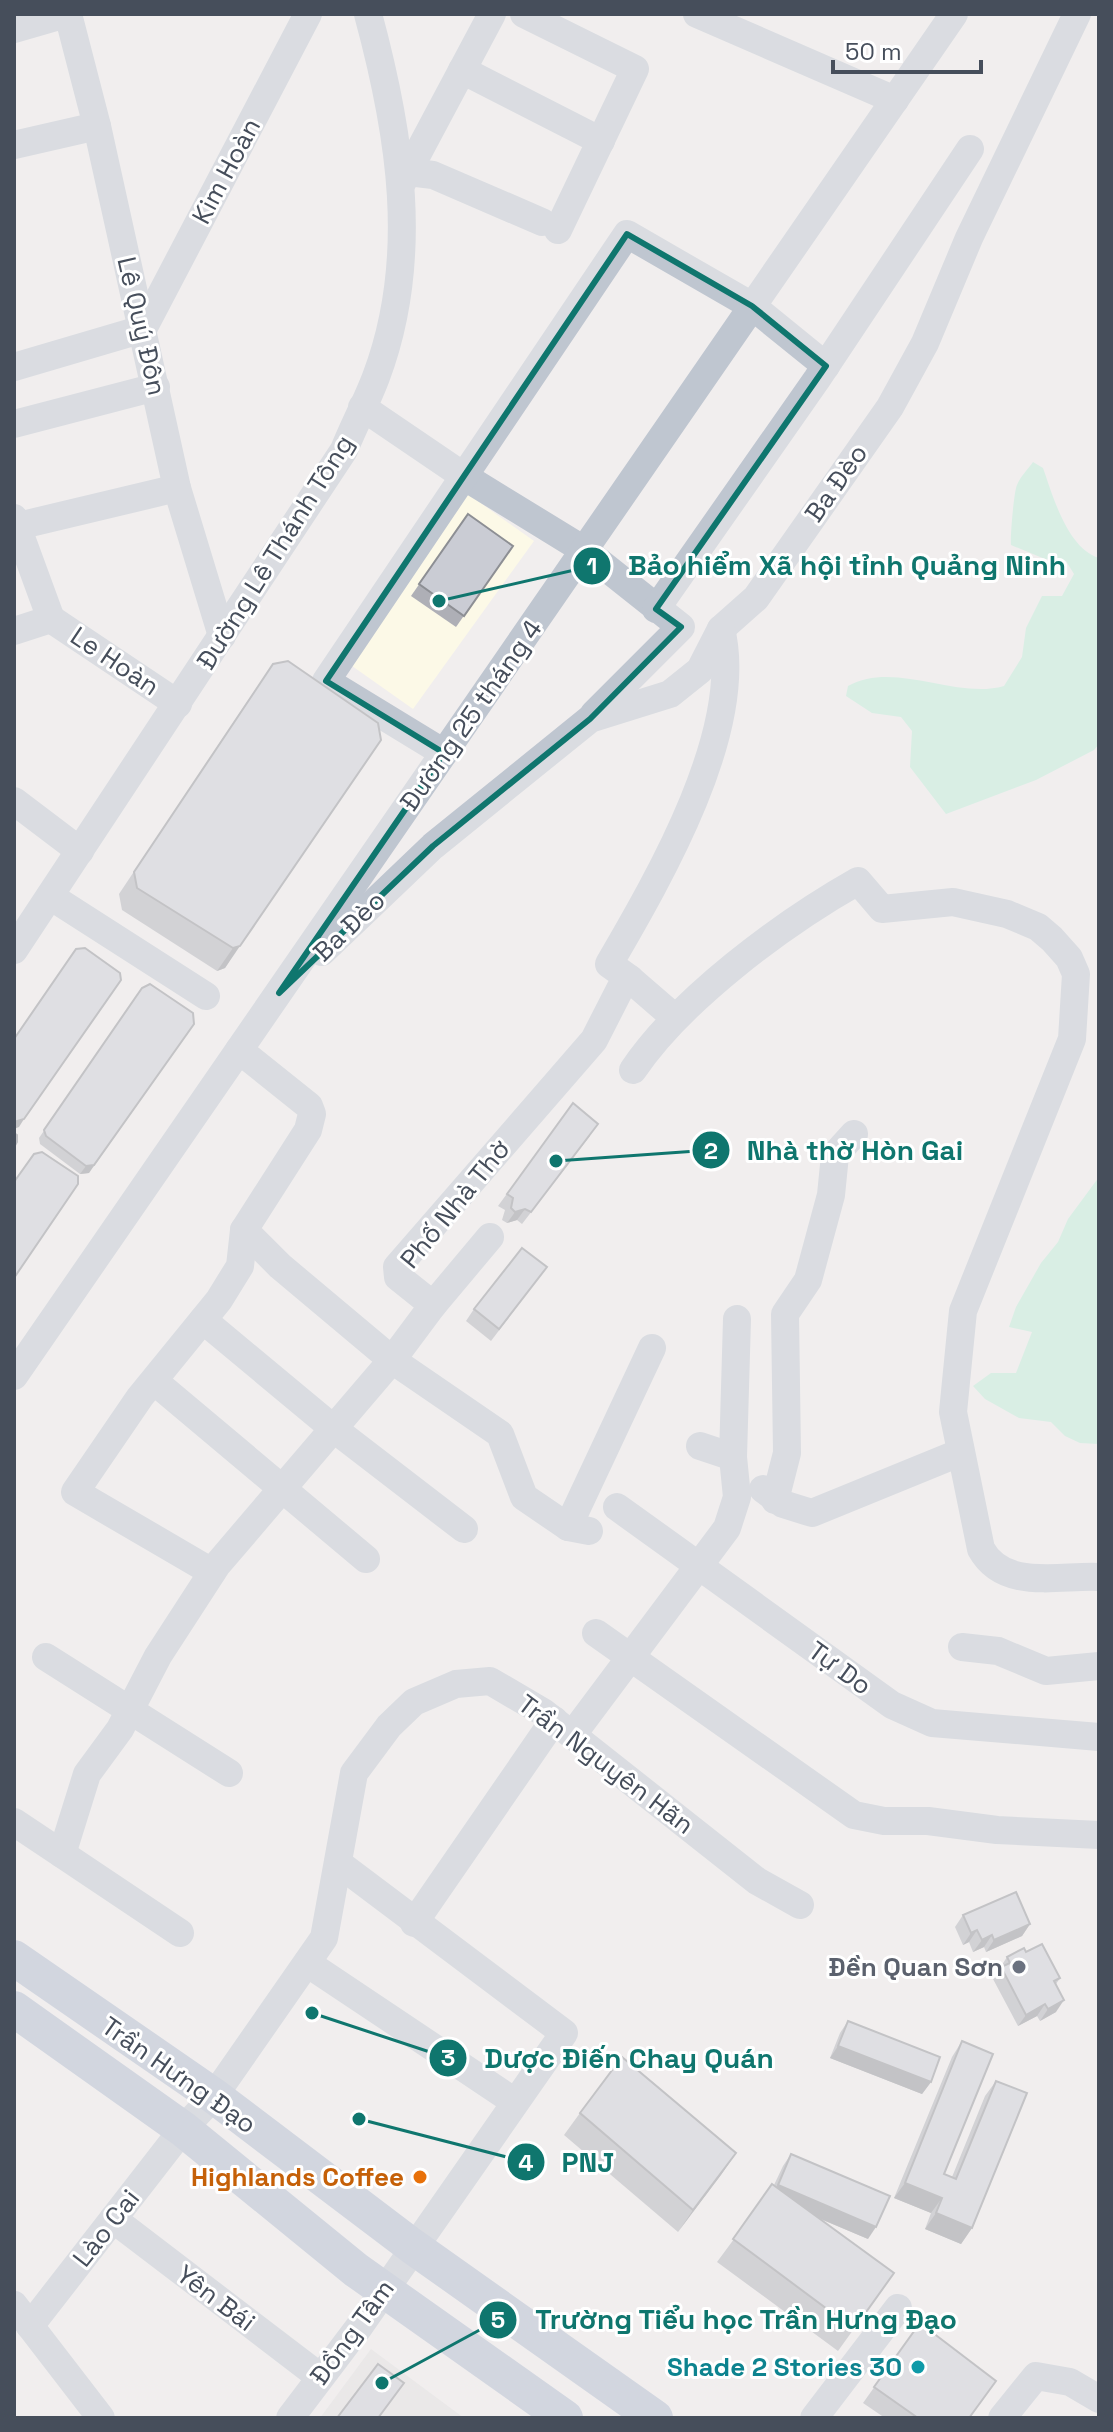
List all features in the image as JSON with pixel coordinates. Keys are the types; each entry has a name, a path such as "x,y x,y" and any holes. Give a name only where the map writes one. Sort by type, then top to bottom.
{"main road":[{"name":"Trần Hưng Đạo","path":"14,1958 214,2096 412,2246 655,2418"},
{"name":"Trần Hưng Đạo","path":"18,2022 183,2129 384,2289 565,2418"}],"street":[{"path":"14,29 67,14"},
{"name":"Lê Quý Đôn","path":"67,14 97,126 177,488 222,636"},
{"name":"Kim Hoàn","path":"143,329 308,14"},
{"name":"Đường Lê Thánh Tông","path":"14,950 344,450 377,375 395,307 402,259 405,178 368,14"},
{"path":"405,178 492,14"},
{"path":"405,178 433,175 550,226 601,141 635,69 524,14"},
{"path":"697,14 743,24 895,100"},
{"name":"Đường 25 tháng 4","path":"14,1376 954,14"},
{"name":"Ba Đèo","path":"279,993 433,846 590,719 670,694 700,670 721,629 756,598 890,407 925,343 969,238 1077,14"},
{"path":"462,70 601,141"},
{"path":"14,145 97,126"},
{"path":"656,609 826,366 970,149"},
{"path":"444,753 326,681 627,234 752,306 826,366"},
{"path":"14,367 143,329"},
{"path":"14,424 156,387"},
{"path":"362,407 465,477 584,550 681,627 590,719"},
{"path":"14,631 51,619 15,524 177,488"},
{"name":"Le Hoàn","path":"51,619 178,704"},
{"path":"674,1017 609,964 702,782 726,698 727,651 721,629"},
{"path":"14,801 80,851"},
{"path":"633,1070 674,1017 808,909 858,881 882,909 953,902 1007,914 1038,927 1069,958 1076,974 1072,1039 963,1311 953,1412 981,1549 996,1569 1015,1576 1099,1577"},
{"path":"50,896 206,996"},
{"name":"Phố Nhà Thờ","path":"62,1854 87,1774 120,1729 158,1656 212,1572 392,1360 433,1305 398,1277 397,1267 594,1040 620,989 630,979"},
{"path":"212,1572 75,1492 240,1266 244,1230 308,1130 312,1114 309,1106 239,1050"},
{"path":"775,1500 787,1453 785,1314 808,1280 831,1195 835,1155 854,1134"},
{"path":"244,1230 280,1266 392,1360 500,1434 524,1497 578,1529 652,1348"},
{"path":"433,1305 490,1237"},
{"path":"338,1863 414,1923 564,1727 632,1659 697,1565 727,1528 737,1497 734,1470 737,1319"},
{"path":"203,1320 334,1429 464,1529"},
{"path":"154,1381 366,1559"},
{"path":"700,1446 744,1481 761,1487 775,1500 812,1513 959,1453"},
{"name":"Tự Do","path":"617,1507 892,1705 932,1723 1099,1737"},
{"path":"596,1633 854,1815 884,1821 928,1821 997,1830 1099,1835"},
{"path":"962,1647 998,1651 1046,1671 1099,1666"},
{"path":"46,1657 229,1773"},
{"name":"Trần Nguyên Hãn","path":"183,2129 214,2096 324,1938 354,1773 389,1726 414,1702 456,1684 490,1681 564,1727 757,1881 800,1905"},
{"path":"14,1822 180,1933"},
{"name":"Đồng Tâm","path":"290,2418 564,2033 414,1923"},
{"path":"307,1963 515,2102"},
{"name":"Lào Cai","path":"22,2316 113,2219 183,2129"},
{"name":"Yên Bái","path":"113,2219 320,2377"},
{"path":"814,2418 898,2308"},
{"path":"22,2316 101,2418"},
{"path":"1002,2418 1036,2376 1070,2382 1099,2399"}],"highlighted area":[{"path":"627,234 752,306 826,366 656,609 681,627 590,719 433,846 279,993 444,753 326,681"}],"shaded area":[{"path":"465,492 534,541 413,709 345,661"},
{"path":"371,2349 464,2418 320,2418"}],"green space":[{"path":"1033,462 1043,468 1070,533 1078,544 1099,558 1099,744 1094,750 1036,780 946,814 910,767 912,731 901,717 872,713 846,696 848,686 866,679 885,677 966,688 1004,686 1022,657 1026,628 1042,596 1062,596 1074,574 1066,561 1045,559 1011,545 1016,489"},
{"path":"1099,1177 1099,1444 1080,1443 1065,1436 1051,1422 1019,1418 985,1399 973,1386 991,1373 1016,1373 1032,1332 1009,1327 1016,1307 1041,1263 1058,1242 1068,1219"}],"building":[{"path":"468,514 513,546 464,616 419,584"},
{"path":"288,661 378,723 381,740 240,946 233,948 137,888 134,872 273,664"},
{"path":"85,948 120,973 121,980 24,1119 14,1122 14,1039 76,949"},
{"path":"150,984 193,1013 194,1024 94,1165 86,1166 46,1136 44,1130 142,988"},
{"path":"573,1103 598,1124 531,1212 525,1209 515,1212 511,1208 513,1198 507,1194"},
{"path":"42,1152 78,1176 78,1184 14,1278 14,1182 34,1154"},
{"path":"522,1248 547,1267 499,1329 474,1309"},
{"path":"1016,1892 1030,1924 994,1940 992,1935 982,1940 977,1930 971,1933 963,1915"},
{"path":"1042,1944 1060,1978 1054,1981 1064,2000 1048,2009 1045,2004 1026,2015 1001,1967 1010,1963 1007,1957 1024,1948 1026,1952"},
{"path":"848,2021 940,2057 931,2082 838,2046"},
{"path":"962,2041 993,2054 944,2174 956,2179 996,2081 1027,2093 972,2228 936,2213 942,2198 905,2183"},
{"path":"622,2057 736,2153 693,2210 580,2113"},
{"path":"791,2154 890,2196 876,2227 778,2185"},
{"path":"772,2184 894,2273 854,2329 733,2239"},
{"name":"Shade 2 Stories 30","path":"920,2323 996,2381 969,2418 918,2418 874,2387"},
{"path":"378,2364 404,2383 378,2418 337,2418"}],"place":[{"name":"Bảo hiểm Xã hội tỉnh Quảng Ninh","path":"439,601"},
{"name":"Nhà thờ Hòn Gai","path":"556,1161"},
{"name":"Đền Quan Sơn","path":"1019,1967"},
{"name":"Dược Điến Chay Quán","path":"312,2013"},
{"name":"PNJ","path":"359,2119"},
{"name":"Highlands Coffee","path":"420,2177"},
{"name":"Shade 2 Stories 30","path":"918,2367"},
{"name":"Trường Tiểu học Trần Hưng Đạo","path":"382,2383"}]}
